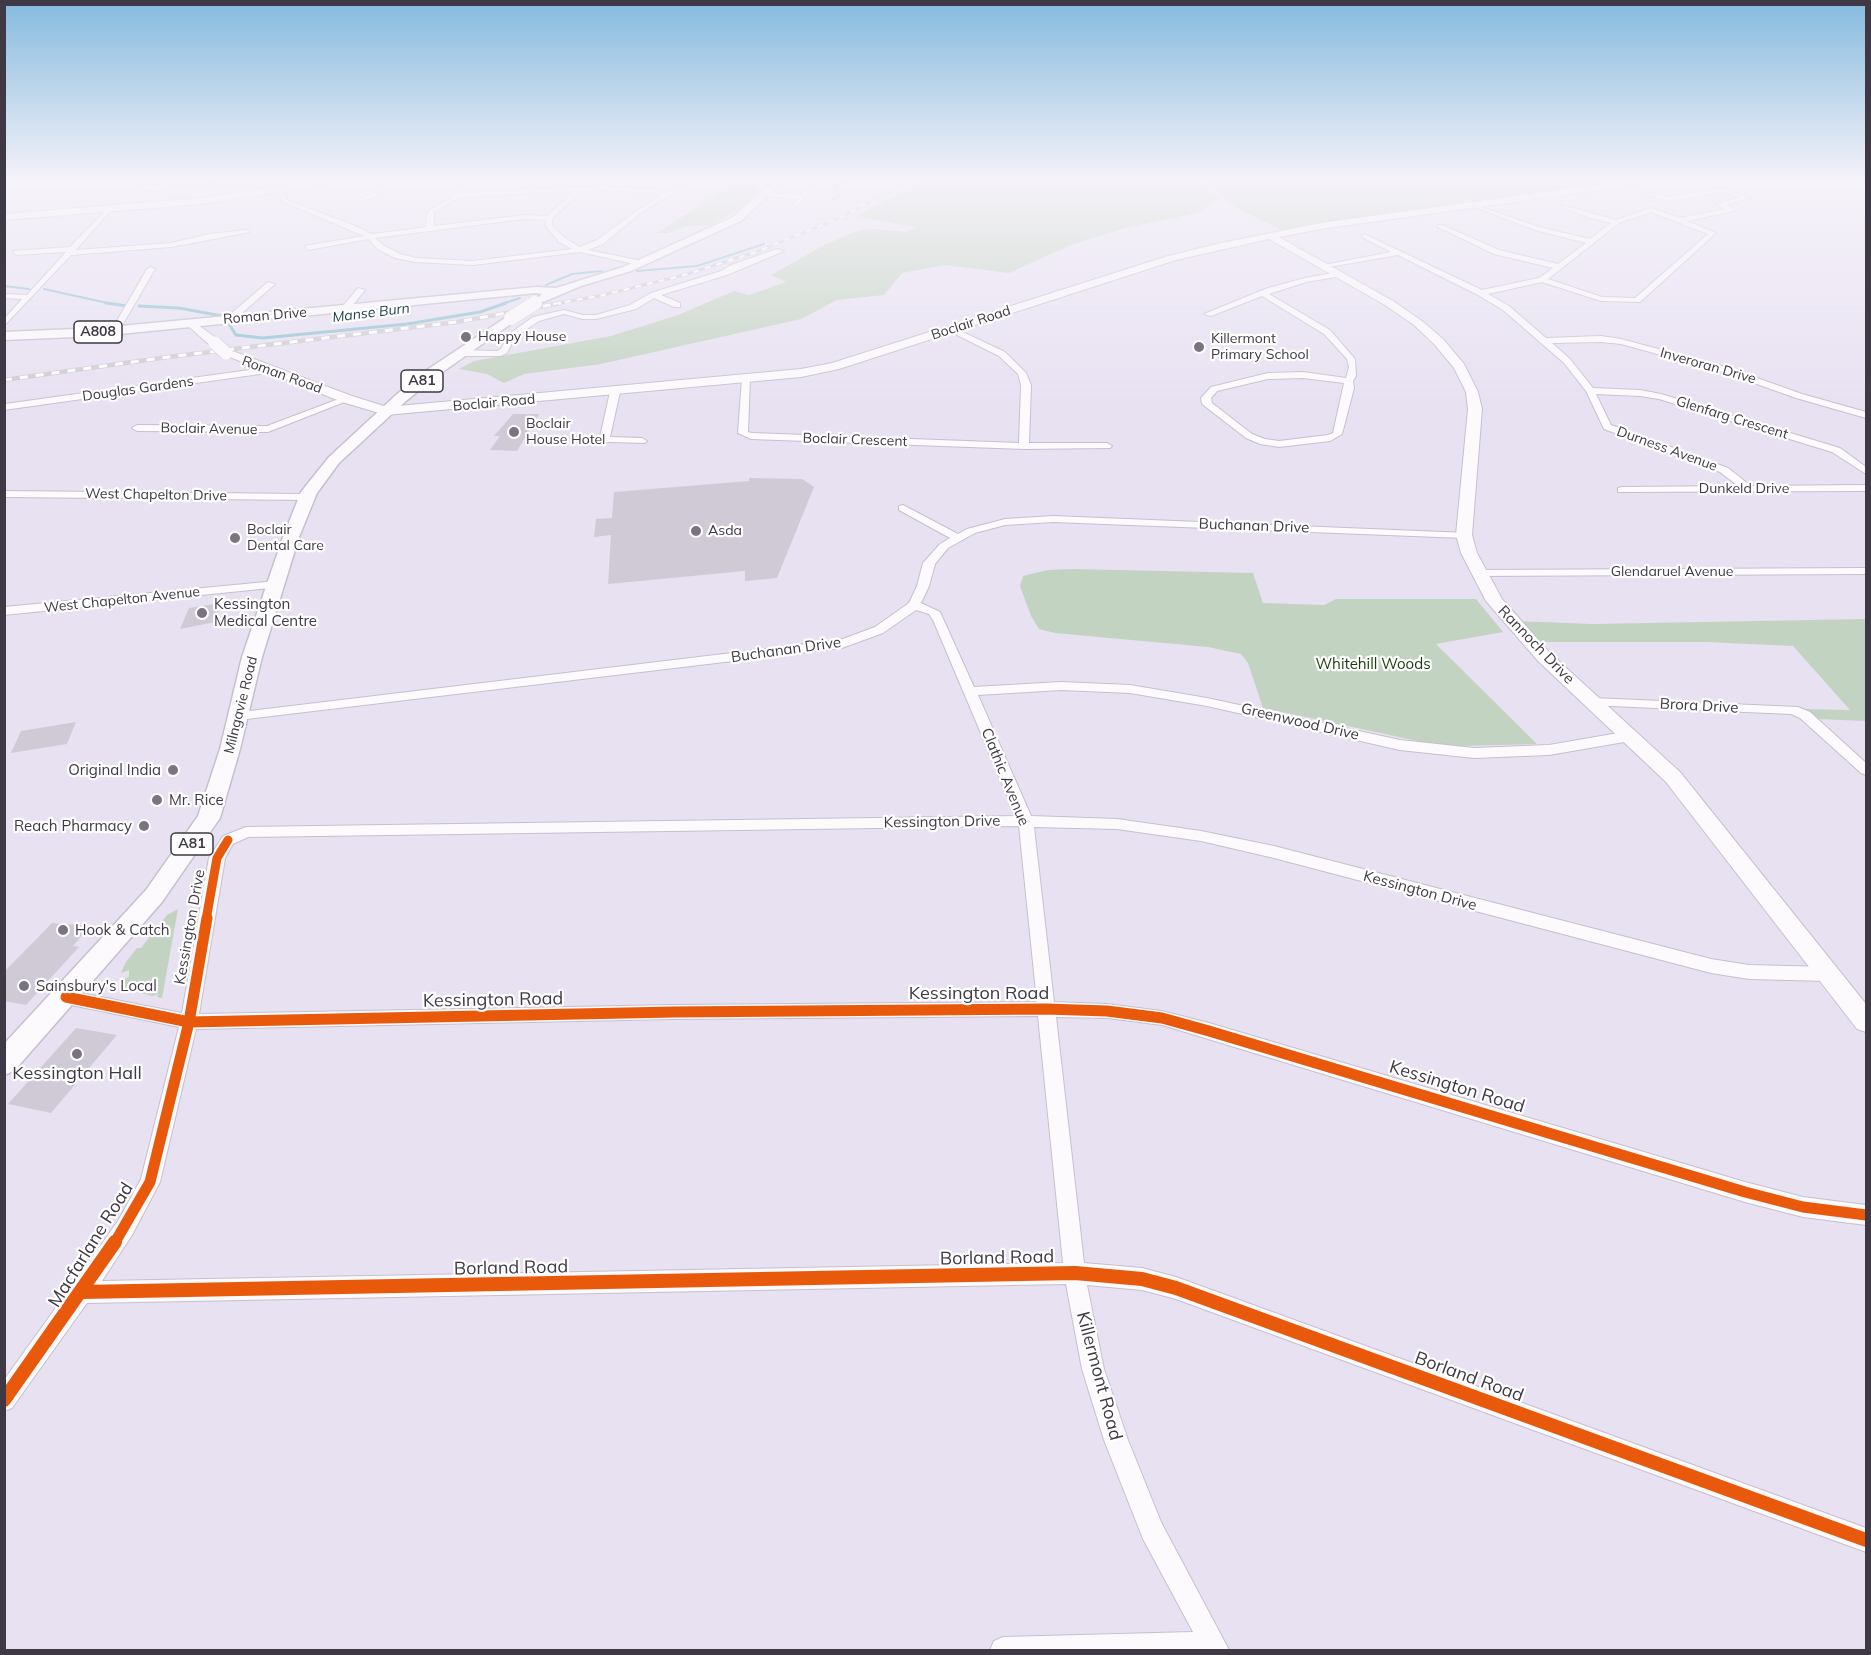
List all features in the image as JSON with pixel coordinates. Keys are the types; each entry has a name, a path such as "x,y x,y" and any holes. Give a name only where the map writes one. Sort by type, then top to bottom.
{"main road":[{"name":"Milngavie Road","path":"4,1063 66,997 154,896 209,818 252,657 276,585 307,497 334,460 386,411 429,375 539,300 654,256"},
{"name":"Boclair Road","path":"386,411 615,392 824,369 1180,256"},
{"name":"Rannoch Drive","path":"1306,256 1389,303 1425,329 1460,368 1472,392 1475,409 1464,535 1478,573 1494,601 1511,622 1673,777 1866,1022"},
{"name":"Roman Drive","path":"191,323 518,293 556,292"},
{"name":"Roman Drive","path":"518,293 539,300"},
{"name":"A808","path":"4,336 115,331 191,323"},
{"name":"Roman Road","path":"191,323 226,353 347,399 386,411"}],"street":[{"path":"4,324 66,256"},
{"path":"399,256 437,263 494,261 528,256"},
{"path":"610,256 639,263"},
{"path":"461,353 498,354 504,351 512,336 536,319 564,312 583,317 596,317 633,307 654,295 724,273 765,256"},
{"path":"1323,266 1379,256"},
{"name":"Durness Avenue","path":"1405,256 1482,293 1506,308 1567,361 1590,391 1607,427 1724,470 1749,489"},
{"path":"1515,256 1560,267"},
{"path":"1482,293 1542,280 1574,256"},
{"path":"1542,280 1601,299 1637,300 1687,256"},
{"path":"115,331 151,269"},
{"path":"724,273 737,277"},
{"path":"1208,314 1262,293 1305,280 1339,274"},
{"path":"230,319 271,284"},
{"path":"345,309 361,290"},
{"path":"1262,293 1319,326 1334,338 1351,359 1353,367 1337,434 1330,438 1279,444 1255,439 1207,404 1206,398 1214,389 1277,374 1348,381"},
{"path":"654,295 677,305"},
{"path":"4,296 29,297"},
{"path":"952,329 1002,354 1022,373 1026,385 1024,446"},
{"name":"Inveroran Drive","path":"1545,341 1601,339 1621,342 1726,370 1799,396 1866,415"},
{"name":"Douglas Gardens","path":"5,407 271,370"},
{"name":"Boclair Crescent","path":"746,378 744,434 1024,446 1107,446"},
{"name":"Glenfarg Crescent","path":"1590,391 1640,393 1661,397 1836,450 1866,471"},
{"path":"604,440 615,392"},
{"name":"Boclair Avenue","path":"137,428 268,429 347,399"},
{"path":"578,439 642,441"},
{"name":"Dunkeld Drive","path":"1622,490 1866,488"},
{"name":"West Chapelton Drive","path":"4,494 307,497"},
{"path":"903,508 957,538"},
{"name":"Buchanan Drive","path":"238,716 842,644 879,630 914,605 923,586 929,563 944,546 957,538 1005,522 1053,519 1464,535"},
{"name":"Glendaruel Avenue","path":"1478,573 1866,571"},
{"name":"West Chapelton Avenue","path":"4,611 276,585"},
{"name":"Clathic Avenue","path":"914,605 934,612 1026,821 1046,1009"},
{"name":"Greenwood Drive","path":"969,691 1061,686 1130,688 1207,702 1400,745 1454,751 1537,751 1630,736"},
{"name":"Brora Drive","path":"1593,702 1793,710 1805,715 1866,770"},
{"name":"Kessington Drive","path":"189,1022 217,858 228,840 246,832 1026,821 1117,824 1219,839 1711,966 1749,972 1828,974"},
{"name":"Kessington Road","path":"66,997 189,1022 674,1012 1046,1009 1107,1011 1162,1018 1745,1192 1803,1207 1866,1215"},
{"name":"Killermont Road","path":"1046,1009 1079,1305 1093,1369 1116,1440 1152,1530 1214,1648"},
{"name":"Macfarlane Road","path":"4,1400 82,1293 125,1228 150,1182 189,1022"},
{"name":"Borland Road","path":"82,1293 1075,1274 1142,1279 1176,1288 1866,1540"},
{"path":"1003,1650 1214,1648"}],"green space":[{"path":"804,256 1046,256 1009,273 945,265 902,273 884,295 837,300 801,319 601,364 524,374 504,383 487,374 459,369 474,361 611,336 678,315 734,291 749,295 786,282 771,275"},
{"name":"Whitehill Woods","path":"1048,570 1253,573 1263,603 1324,605 1336,599 1476,599 1503,632 1436,644 1537,744 1460,746 1432,744 1263,708 1248,663 1241,654 1208,647 1055,633 1039,629 1031,616 1020,586 1023,576"},
{"path":"1866,619 1866,721 1817,719 1804,709 1850,710 1793,646 1706,642 1535,642 1517,621 1592,624"},
{"path":"178,909 162,998 157,997 159,994 152,996 126,989 122,980 129,977 129,970 121,973 126,962 137,948 141,948 167,915"}],"building":[{"name":"Boclair House Hotel","path":"513,414 539,414 517,451 490,450 500,436 494,436"},
{"name":"Asda","path":"749,478 802,479 814,487 777,578 745,581 745,571 608,584 611,535 594,537 596,519 612,518 614,492 749,481"},
{"name":"Kessington Medical Centre","path":"221,603 215,622 180,629 189,608"},
{"path":"76,722 67,744 11,753 21,731"},
{"name":"Sainsbury's Local","path":"52,923 90,926 73,946 79,947 26,1005 4,1001 4,972"},
{"name":"Kessington Hall","path":"76,1028 117,1035 51,1113 8,1104"}],"waterway":[{"name":"Manse Burn","path":"637,271 697,266 727,256"},
{"name":"Manse Burn","path":"546,285 572,274 602,271"},
{"name":"Manse Burn","path":"4,286 29,289"},
{"name":"Manse Burn","path":"44,289 110,304"},
{"name":"Manse Burn","path":"502,304 520,298"},
{"name":"Manse Burn","path":"229,324 236,335 263,338 407,324 480,312 506,303"},
{"name":"Manse Burn","path":"110,304 128,306"},
{"name":"Manse Burn","path":"139,306 179,308 222,316"}],"railway":[{"path":"553,304 599,296 684,275 743,256"},
{"path":"4,380 168,357 457,322 561,303"}],"cycle path":[{"path":"4,1400 125,1228 150,1182 189,1022 217,858 228,840"},
{"path":"66,997 189,1022 674,1012 1046,1009 1107,1011 1162,1018 1209,1031 1745,1192 1803,1207 1866,1215"},
{"path":"82,1292 1075,1273 1142,1279 1176,1288 1866,1540"}],"place":[{"name":"Happy House","path":"466,337"},
{"name":"Killermont Primary School","path":"1199,347"},
{"name":"Boclair House Hotel","path":"514,432"},
{"name":"Asda","path":"696,531"},
{"name":"Boclair Dental Care","path":"235,538"},
{"name":"Kessington Medical Centre","path":"202,613"},
{"name":"Original India","path":"173,770"},
{"name":"Mr. Rice","path":"157,800"},
{"name":"Reach Pharmacy","path":"144,826"},
{"name":"Hook & Catch","path":"63,930"},
{"name":"Sainsbury's Local","path":"24,986"},
{"name":"Kessington Hall","path":"77,1054"}]}
